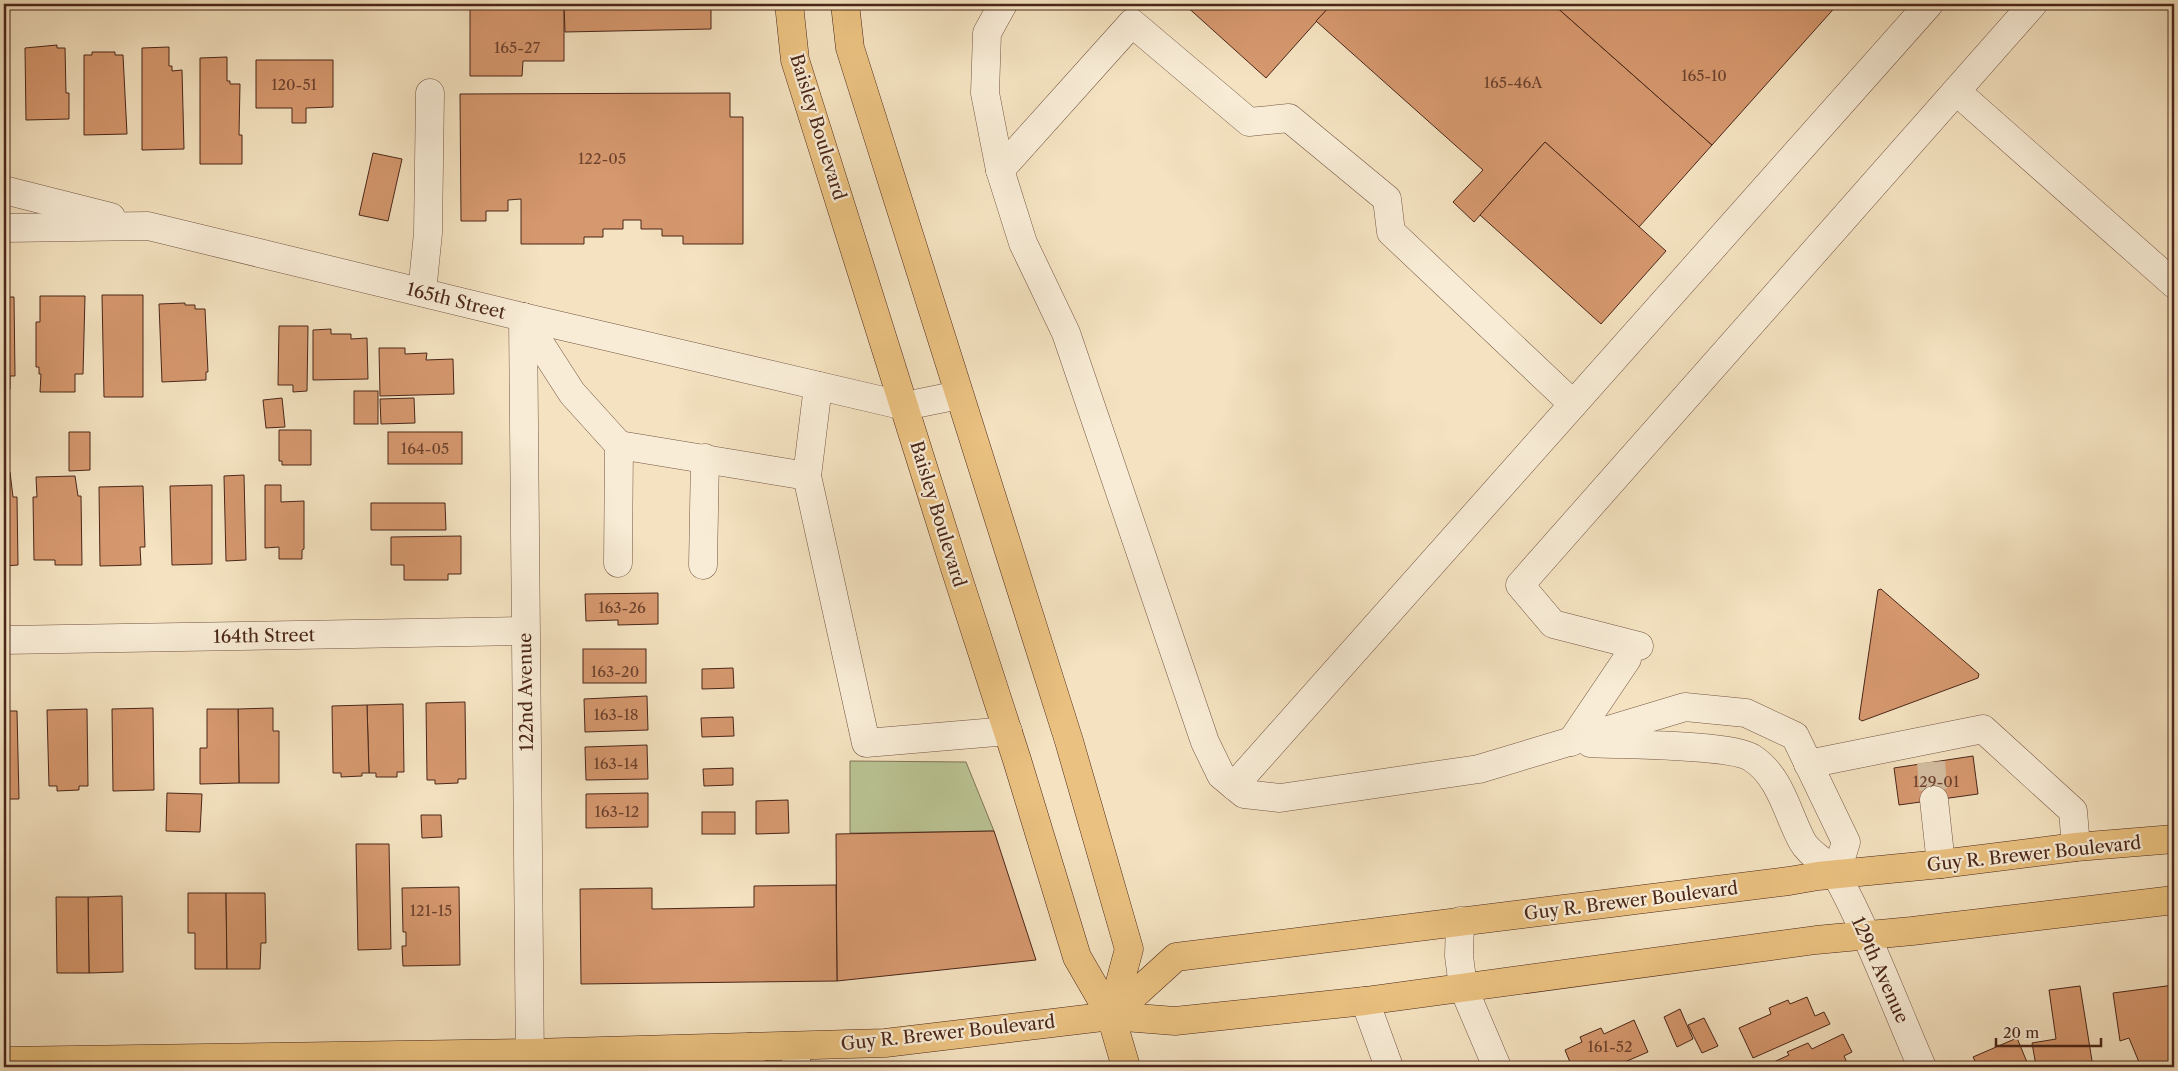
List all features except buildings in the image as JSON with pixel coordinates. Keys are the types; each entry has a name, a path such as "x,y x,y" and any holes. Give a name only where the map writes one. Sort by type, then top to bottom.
{"main road":[{"name":"Baisley Boulevard","path":"789,4 795,60 1078,957 1111,1016 1126,1067"},
{"path":"844,4 850,48 1069,741 1128,948 1111,1016"},
{"name":"Guy R. Brewer Boulevard","path":"1111,1016 1176,957 1836,874 1941,864 2076,846 2174,839"},
{"name":"Guy R. Brewer Boulevard","path":"4,1061 125,1063 796,1056 885,1043 1111,1016 1175,1021 1366,1001 1864,935 2174,900"}],"street":[{"path":"1003,4 987,33 985,93 1000,170 1023,243 1066,333 1205,742 1221,775 1244,794 1280,798 1479,768 1685,707 1746,713 1795,736 1846,842 1836,874 1803,844 1784,798 1769,774 1751,757 1724,750 1571,742"},
{"path":"1234,786 1929,4"},
{"path":"1571,742 1632,652 1554,624 1520,586 2033,4"},
{"path":"1000,170 1132,23 1249,122 1289,118 1387,198 1391,232 1573,404"},
{"path":"1956,91 2174,284"},
{"path":"422,292 428,233 430,93"},
{"path":"4,190 148,226"},
{"name":"165th Street","path":"4,228 148,226 523,317 904,406"},
{"path":"523,317 572,393 619,445 807,476"},
{"name":"122nd Avenue","path":"523,317 530,1060"},
{"path":"818,386 807,476 866,742 1008,731"},
{"path":"904,406 959,395"},
{"path":"618,563 619,445"},
{"path":"702,565 705,458"},
{"name":"164th Street","path":"4,640 525,631"},
{"path":"1808,764 1930,751 1983,729 2073,810 2076,846"},
{"path":"1934,800 1941,864"},
{"name":"129th Avenue","path":"1836,874 1922,1067"},
{"path":"1460,921 1458,956 1463,987 1497,1067"},
{"path":"1366,1001 1389,1067"}],"green space":[{"path":"850,761 966,762 994,831 850,833"}],"tunnel":[{"path":"1931,762 1934,800"}]}
